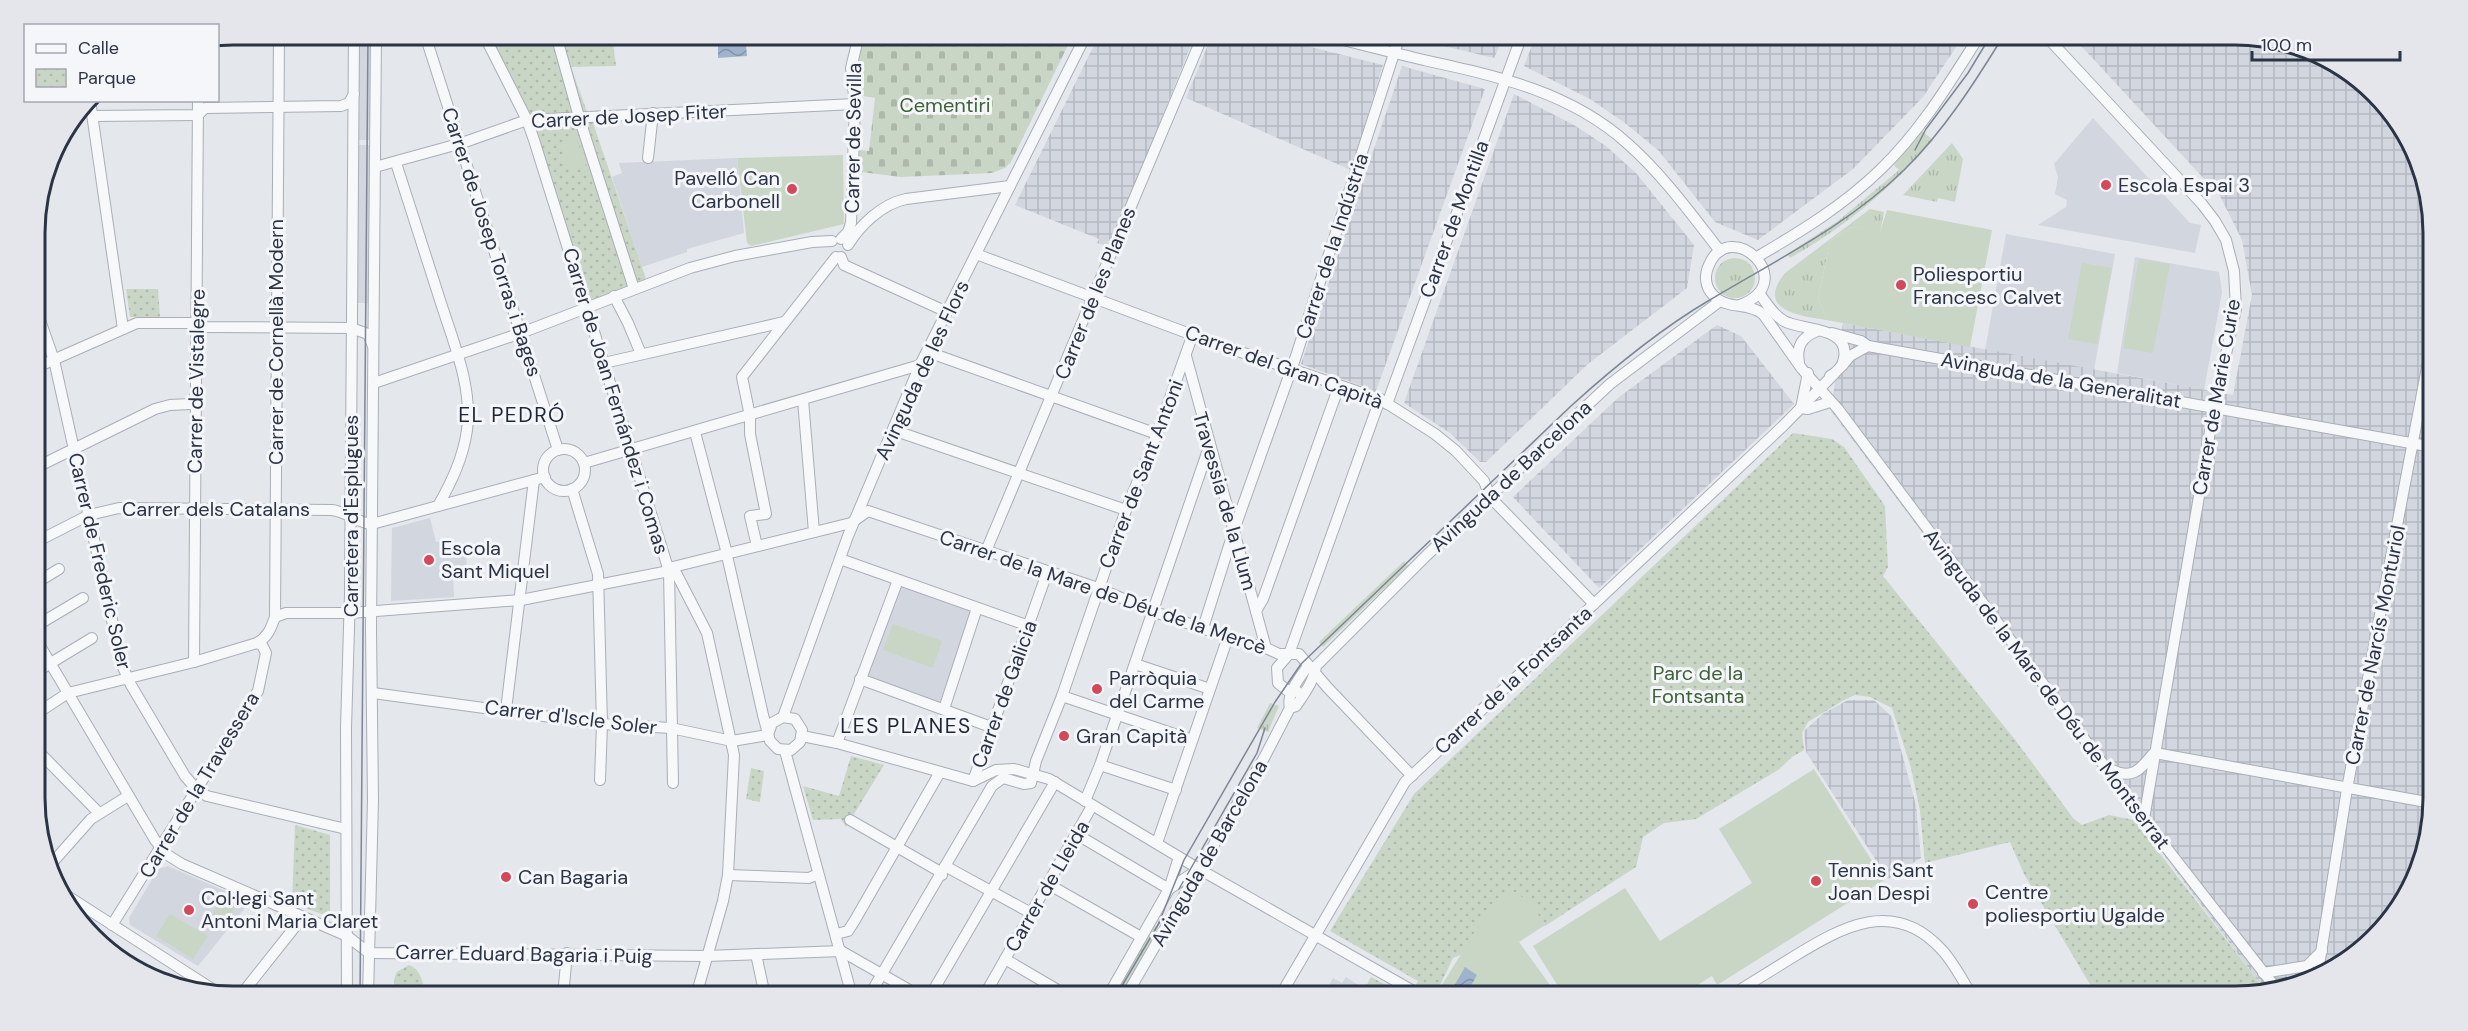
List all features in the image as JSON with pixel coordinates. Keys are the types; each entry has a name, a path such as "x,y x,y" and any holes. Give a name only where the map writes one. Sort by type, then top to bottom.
{"street":[{"name":"Carrer de Cornellà Modern","path":"275,617 279,45"},
{"name":"Carretera d'Esplugues","path":"347,986 346,704 350,613 354,45"},
{"name":"Carretera d'Esplugues","path":"368,986 373,693 376,45"},
{"name":"Carrer de Josep Torras i Bages","path":"430,45 558,450"},
{"name":"Carrer de Joan Fernández i Comas","path":"490,45 527,120 630,450 671,569 673,783"},
{"path":"558,45 634,289"},
{"name":"Carrer de Sevilla","path":"840,241 848,232 851,223 855,104 852,68 857,45"},
{"name":"Avinguda de les Flors","path":"783,717 840,559 920,365 1080,45"},
{"name":"Carrer de les Planes","path":"986,551 1053,397 1198,45"},
{"path":"1364,45 1505,78 1545,92 1583,111 1626,142 1658,173 1720,251"},
{"name":"Carrer de la Indústria","path":"1203,628 1234,530 1292,368 1397,45"},
{"name":"Carrer de Montilla","path":"1292,692 1278,682 1279,663 1289,654 1518,45"},
{"path":"1757,257 1817,220 1881,170 1935,105 1973,45"},
{"name":"Carrer de Marie Curie","path":"2055,45 2202,204 2226,240 2234,271 2236,309 2214,408 2144,819"},
{"path":"93,108 198,115 205,108 344,106 354,94"},
{"name":"Carrer de Vistalegre","path":"194,662 198,102"},
{"name":"Carrer de Josep Fiter","path":"375,167 462,144 527,120 855,104"},
{"path":"91,110 123,329"},
{"path":"648,158 653,113"},
{"path":"396,163 458,355 466,394 467,429 463,454 453,481 438,506"},
{"path":"947,312 844,265 829,250 893,202 1010,186"},
{"path":"757,546 750,516 766,514 750,434 750,416 742,377 838,257 845,254 840,241"},
{"path":"374,383 521,333 690,268 735,256 812,242 840,241"},
{"path":"1740,305 1750,301 1759,293 1764,275 1757,257 1740,247 1729,247 1711,259 1706,270 1706,282 1711,293 1720,301 1758,310 1763,314 1821,389"},
{"name":"Carrer del Gran Capità","path":"976,254 1384,402 1435,434 1456,451 1484,481 1490,497 1594,604"},
{"path":"1759,293 1781,320 1832,333 1839,339 1844,348 1844,358 1838,370"},
{"path":"614,296 641,354"},
{"name":"Avinguda de Barcelona","path":"1132,986 1264,758 1290,708 1292,692 1313,668 1427,555 1610,384 1720,301"},
{"path":"604,363 784,322"},
{"path":"45,364 123,329 143,323 351,328 368,334 374,347"},
{"path":"1799,363 1797,352 1801,342 1808,335 1817,331"},
{"name":"Avinguda de la Generalitat","path":"1832,333 1861,341 1868,346 2423,446"},
{"name":"Carrer de Frederic Soler","path":"45,334 54,360 127,679 185,776 197,790"},
{"name":"Carrer de Sant Antoni","path":"1032,779 1036,761 1062,696 1126,510 1157,434 1193,334"},
{"path":"1809,375 1826,377 1838,370 1850,356 1868,346"},
{"path":"928,352 1157,434"},
{"name":"Travessia de la Llum","path":"1186,355 1209,447 1266,648"},
{"path":"584,462 750,416 920,365"},
{"name":"Carrer de la Fontsanta","path":"1286,986 1412,776 1821,389 1838,370"},
{"path":"1809,375 1801,408 1808,409 1830,402"},
{"path":"1256,611 1263,599 1339,386"},
{"name":"Avinguda de la Mare de Déu de Montserrat","path":"1821,389 2144,819 2271,982"},
{"name":"Carrer de Narcís Monturiol","path":"2319,966 2347,789 2423,389"},
{"path":"45,464 155,409 170,405 190,404 195,397"},
{"path":"803,400 814,532"},
{"path":"893,430 1126,510"},
{"path":"694,432 727,555 768,735 773,746 785,750 796,747 802,736 799,723 795,719 783,717 772,723 768,735"},
{"name":"Carrer de Lleida","path":"989,986 1076,834 1089,803 1152,610 1209,447"},
{"path":"372,524 539,478 556,489 572,489 582,481 584,462 573,451 558,450 547,459 539,478 506,710"},
{"path":"572,489 598,574 602,724 600,780"},
{"name":"Carrer dels Catalans","path":"45,537 89,515 119,508 333,510 372,524"},
{"name":"Carrer de la Mare de Déu de la Mercè","path":"275,617 286,613 350,613 520,600 671,569 850,523 868,511 1047,573 1098,588 1152,610 1279,654 1299,654 1412,776"},
{"path":"840,559 1029,626"},
{"path":"45,578 59,569"},
{"path":"671,569 707,633 734,755 728,875 699,986"},
{"name":"Carrer de Galicia","path":"973,781 1047,573"},
{"path":"837,743 898,580"},
{"path":"45,621 83,598"},
{"path":"944,709 977,608"},
{"path":"45,708 68,693 194,662 257,643 266,637 275,617"},
{"path":"1157,843 1228,637"},
{"path":"45,666 92,638"},
{"name":"Carrer de la Travessera","path":"112,926 258,691 266,653 262,645 257,643"},
{"path":"45,654 161,849"},
{"path":"1135,664 1210,689"},
{"name":"Avinguda de Barcelona","path":"1290,708 1296,706 1306,690 1313,668"},
{"path":"860,679 991,727"},
{"path":"1292,692 1306,690"},
{"name":"Carrer d'Iscle Soler","path":"373,693 602,724 671,728 732,741 768,735"},
{"path":"1062,696 1192,740"},
{"path":"802,736 837,743 973,781 996,770 1014,769 1032,779 1054,782 1199,869 1404,986"},
{"path":"785,750 850,986"},
{"path":"2107,768 2120,774 2133,774 2141,770 2155,753 2423,802"},
{"path":"45,758 99,813"},
{"path":"1100,765 1176,790"},
{"path":"837,934 848,931 855,920 940,772"},
{"path":"875,986 992,786 1003,778 1024,784 1032,779"},
{"path":"936,986 1054,782"},
{"path":"197,790 213,797 346,829"},
{"path":"55,859 91,819 128,796"},
{"path":"850,820 937,870 943,870 991,891 1031,913"},
{"path":"1076,834 1169,889 1199,869"},
{"name":"Carrer Eduard Bagaria i Puig","path":"161,849 171,859 347,936 369,953 707,956 841,951"},
{"name":"Avinguda de Barcelona","path":"1114,986 1169,889 1179,857"},
{"path":"728,875 809,878 818,874"},
{"path":"1048,884 1141,937"},
{"path":"80,906 203,983"},
{"path":"248,986 302,918"},
{"path":"1754,986 1851,925 1870,921 1899,923 1926,936 1943,951 1966,986"},
{"path":"841,951 903,986"},
{"path":"2263,973 2307,966 2322,951"},
{"path":"564,986 567,953"},
{"path":"756,954 763,986"},
{"path":"1005,959 1051,986"}],"shaded area":[{"path":"359,45 371,45 371,140 358,140"},
{"path":"1094,45 1191,45 1110,247 1097,243 1099,239 1015,205"},
{"path":"1208,45 1303,45 1383,65 1351,170 1186,98"},
{"path":"1439,45 1500,45 1494,58"},
{"path":"1532,45 1957,45 1923,97 1853,169 1758,240 1715,222 1659,151 1625,123 1590,99 1524,66"},
{"path":"2080,45 2235,45 2284,51 2318,64 2349,84 2368,100 2384,119 2398,139 2417,184 2423,233 2423,810 2419,835 2404,881 2384,912 2368,931 2329,961 2307,972 2284,980 2260,984 1831,411 1843,323 2233,395 2252,295 2242,240 2220,196"},
{"path":"1402,66 1485,89 1376,391 1301,364"},
{"path":"1514,94 1574,125 1606,146 1636,173 1694,245 1687,288 1588,364 1486,462 1480,462 1450,433 1404,403"},
{"name":"Escola Espai 3","path":"2093,118 2190,223 2201,225 2195,253 2038,225 2066,207 2067,200 2055,194 2058,177 2054,164"},
{"path":"358,145 370,145 369,303 357,303"},
{"path":"737,158 744,233 687,249 687,252 642,267 612,177 622,173 619,163"},
{"path":"2006,234 2115,254 2094,370 1985,350"},
{"path":"2135,257 2219,272 2222,292 2204,390 2117,373"},
{"path":"1717,325 1741,336 1794,404 1599,588 1513,497 1619,397"},
{"name":"Escola Sant Miquel","path":"430,518 436,542 451,540 453,546 467,544 466,574 453,575 454,597 391,601 392,528"},
{"path":"899,585 972,611 940,702 867,676"},
{"path":"1848,700 1874,700 1892,717 1916,805 1921,858 1888,879 1806,752 1804,731 1824,713"},
{"name":"Col·legi Sant Antoni Maria Claret","path":"168,866 250,902 198,966 130,925 129,918 158,869"},
{"path":"1346,977 1360,986 1329,986 1333,978 1342,983"}],"green space":[{"path":"493,45 613,45 616,66 571,67 587,112 526,118"},
{"name":"Cementiri","path":"861,45 1068,45 1011,162 1005,168 992,173 901,177 853,171 858,150 869,151 875,98 857,95 857,60"},
{"path":"591,117 646,279 589,301 533,124"},
{"path":"1922,131 1933,140 1901,174 1849,220 1790,258 1787,254 1838,221 1899,170 1894,165"},
{"path":"576,137 586,166 569,171 559,143"},
{"path":"1952,143 1963,159 1955,202 1938,198 1937,202 1903,195"},
{"name":"Pavelló Can Carbonell","path":"843,155 844,224 751,246 747,243 737,158"},
{"path":"1870,209 1884,212 1880,233 1852,227 1830,241 1818,299 1827,320 1795,313 1778,304 1775,296 1777,286 1785,273"},
{"name":"Poliesportiu Francesc Calvet","path":"1887,210 1992,230 1970,347 1827,320 1818,299 1830,241 1852,227 1880,232"},
{"path":"1735,258 1743,259 1749,264 1754,270 1754,286 1749,292 1743,297 1735,298 1727,297 1721,292 1716,286 1715,278 1716,270 1721,264 1727,259"},
{"path":"2139,259 2170,264 2153,353 2123,348"},
{"path":"2082,263 2112,268 2097,344 2068,339"},
{"path":"126,289 158,289 160,317 130,317"},
{"name":"Parc de la Fontsanta","path":"1793,433 1832,439 1844,447 1885,506 1888,567 1883,576 2016,741 2073,818 2082,825 2109,815 2134,820 2260,984 2247,986 2091,986 2024,874 2010,842 1925,863 1920,811 1911,768 1892,708 1870,697 1855,695 1808,722 1802,733 1804,750 1778,770 1696,819 1664,823 1643,837 1636,867 1545,926 1529,902 1461,955 1453,958 1440,986 1415,986 1418,981 1330,931 1414,794"},
{"path":"1404,561 1408,566 1323,647 1319,642"},
{"path":"893,624 942,641 933,668 883,650"},
{"path":"1270,703 1279,706 1268,732 1257,728"},
{"path":"851,756 884,765 846,827 841,819 813,820 803,786 839,796"},
{"path":"751,768 764,771 760,802 746,799"},
{"name":"Tennis Sant Joan Despi","path":"1814,769 1884,880 1717,985 1712,976 1696,986 1558,986 1533,946 1625,888 1660,941 1752,883 1719,829"},
{"path":"295,825 330,835 330,917 292,903"},
{"path":"1517,891 1523,899 1529,900 1545,925 1519,942 1551,986 1441,986 1493,902"},
{"path":"222,894 237,901 224,930 209,923"},
{"path":"170,914 208,936 193,959 156,936"},
{"path":"1154,925 1160,929 1127,986 1118,986"},
{"path":"409,965 413,967 419,974 424,986 395,986 394,978 397,972"},
{"path":"1371,977 1388,986 1366,986"}],"water":[{"path":"718,45 746,45 747,56 718,58"},
{"path":"1465,967 1477,975 1471,986 1454,986"}],"tram line":[{"path":"360,986 368,45"},
{"path":"1915,150 1926,129 1968,73 1985,45"},
{"path":"1158,925 1184,860 1275,702 1301,664 1571,406 1620,363 1690,312 1810,241 1882,190 1919,155 1946,123 1998,45"},
{"path":"1179,889 1257,753 1265,728"},
{"path":"1122,986 1162,918"}],"place":[{"name":"Escola Espai 3","path":"2106,185"},
{"name":"Pavelló Can Carbonell","path":"792,189"},
{"name":"Poliesportiu Francesc Calvet","path":"1901,285"},
{"name":"Escola Sant Miquel","path":"429,560"},
{"name":"Parròquia del Carme","path":"1097,689"},
{"name":"Gran Capità","path":"1064,736"},
{"name":"Can Bagaria","path":"506,877"},
{"name":"Tennis Sant Joan Despi","path":"1816,881"},
{"name":"Centre poliesportiu Ugalde","path":"1973,904"},
{"name":"Col·legi Sant Antoni Maria Claret","path":"189,910"}],"district":[{"name":"EL PEDRÓ","path":"512,415"},
{"name":"LES PLANES","path":"906,726"}]}
